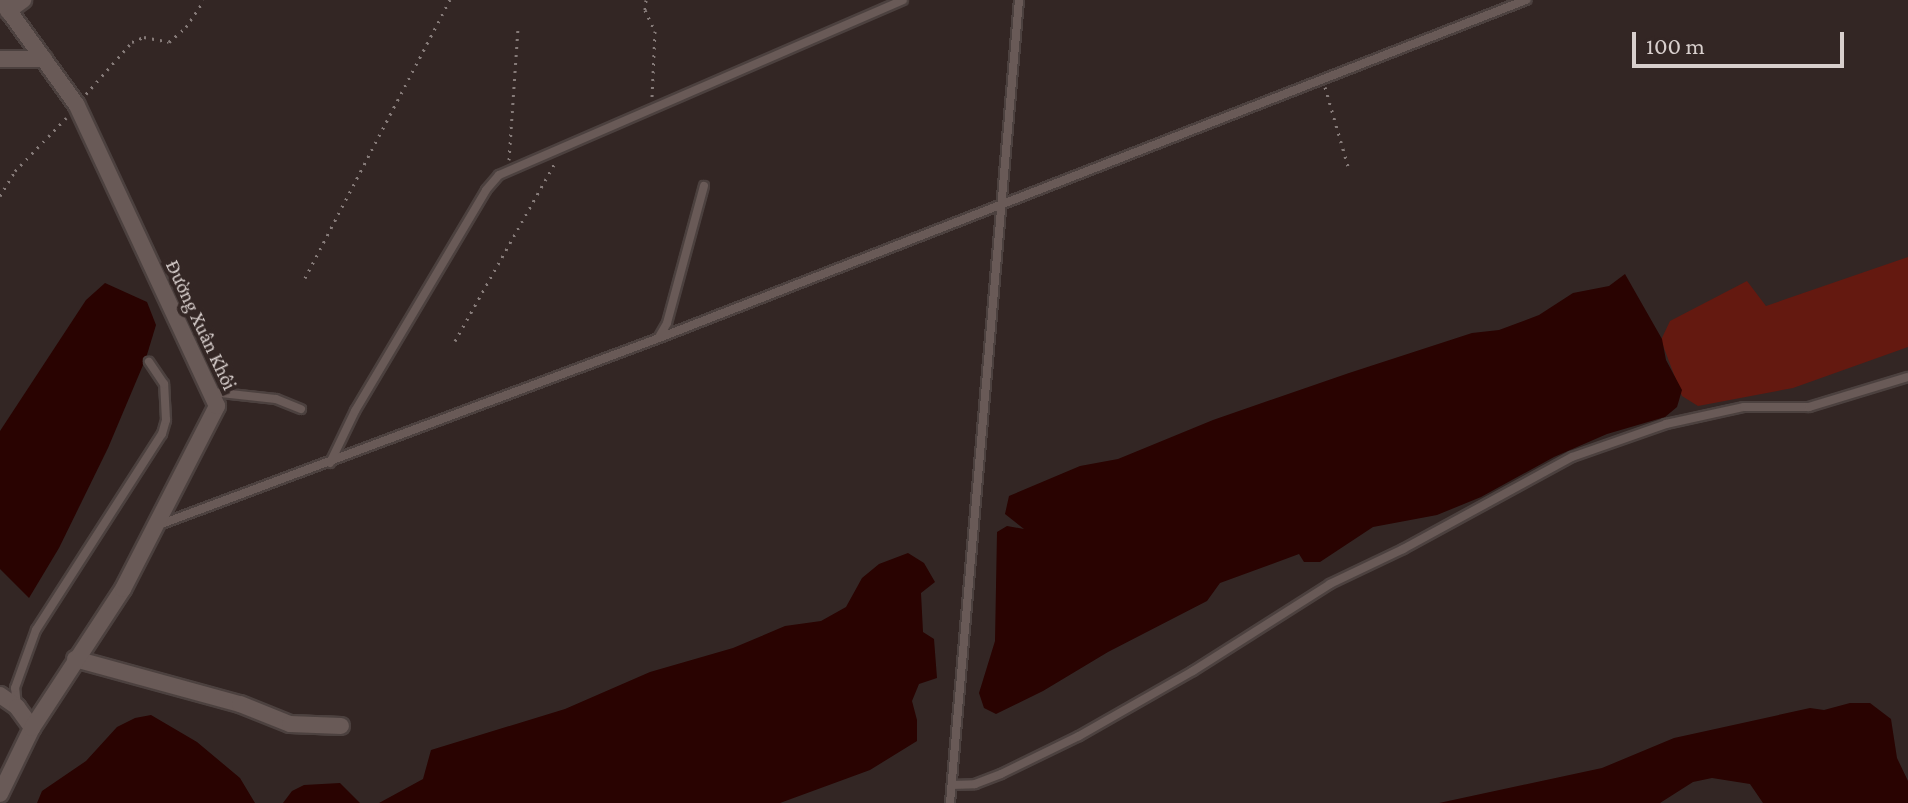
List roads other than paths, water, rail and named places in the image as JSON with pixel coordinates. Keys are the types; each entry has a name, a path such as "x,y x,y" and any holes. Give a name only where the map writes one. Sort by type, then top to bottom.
{"street":[{"path":"5,5 23,0"},
{"name":"Đường Xuân Khôi","path":"0,794 32,728 123,589 217,406 76,104 5,5"},
{"path":"0,59 44,59"},
{"path":"75,659 240,704 290,724 341,726"},
{"path":"0,695 17,707 32,728"}],"lane":[{"path":"330,463 355,411 486,190 499,175 903,0"},
{"path":"950,803 1004,204 1019,0"},
{"path":"155,527 659,338 1526,0"},
{"path":"659,338 667,323 704,186"},
{"path":"17,707 15,688 36,630 162,434 166,420 164,384 149,362"},
{"path":"952,785 975,784 1001,774 1079,736 1193,671 1330,584 1403,549 1572,457 1666,424 1744,407 1809,407 1908,377"},
{"path":"211,392 276,399 301,409"}]}
